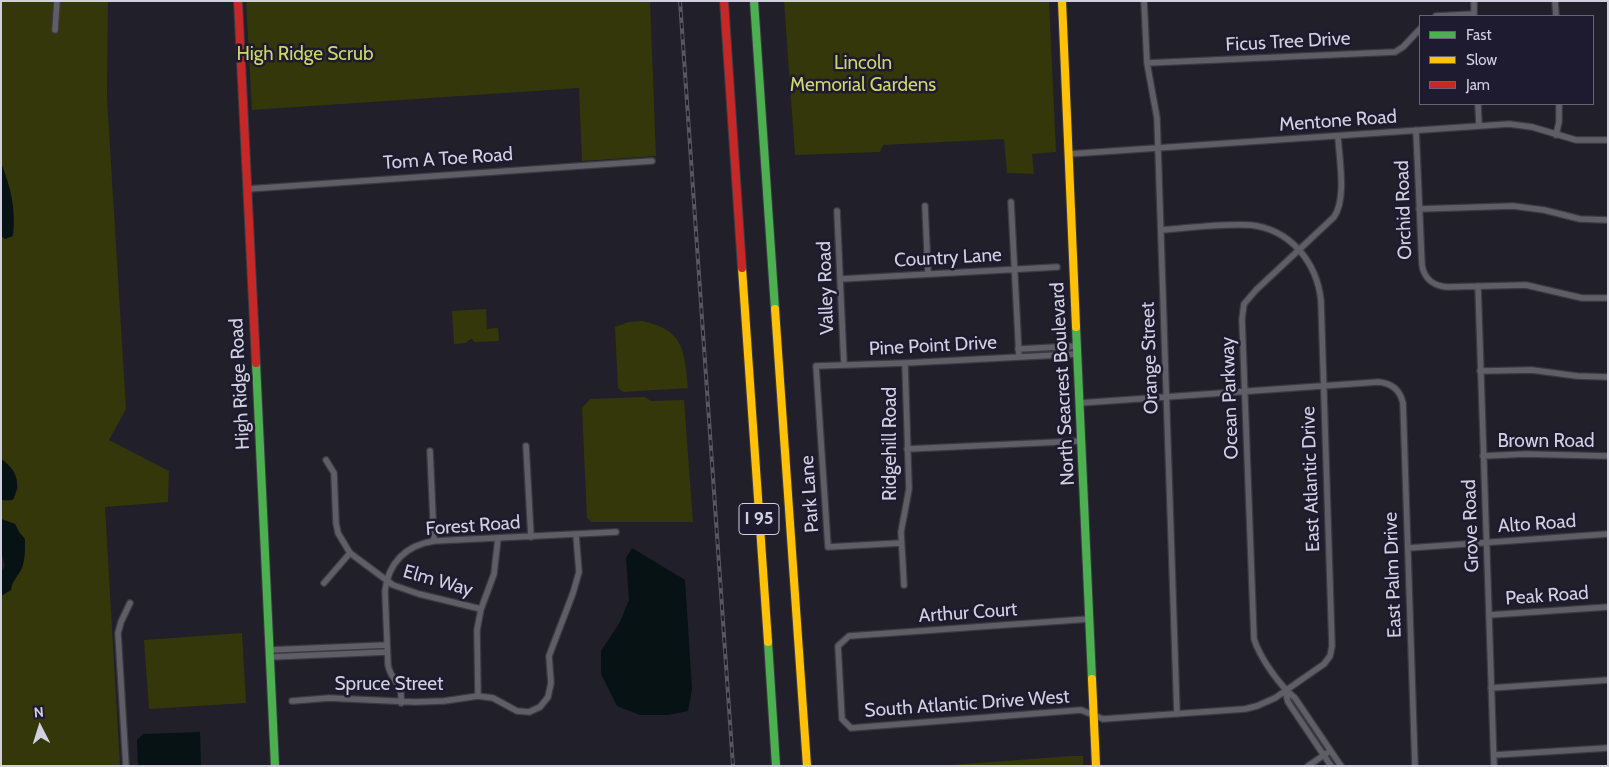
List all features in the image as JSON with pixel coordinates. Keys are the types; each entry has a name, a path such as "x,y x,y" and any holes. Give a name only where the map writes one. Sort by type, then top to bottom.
{"main road":[{"name":"High Ridge Road","path":"238,1 275,766"},
{"name":"I 95","path":"724,1 776,766"},
{"name":"I 95","path":"754,1 807,766"},
{"name":"North Seacrest Boulevard","path":"1062,1 1096,766"}],"street":[{"path":"55,30 57,1"},
{"name":"Orange Street","path":"1144,1 1147,63 1155,107 1158,148 1177,714"},
{"path":"1474,1 1474,15"},
{"path":"1556,1 1556,15"},
{"name":"Ficus Tree Drive","path":"1147,63 1395,52 1403,47 1419,30"},
{"path":"1478,105 1479,126"},
{"path":"1556,134 1559,122 1559,105"},
{"name":"Mentone Road","path":"1069,154 1479,126 1520,125 1576,140 1608,140"},
{"name":"Orchid Road","path":"1416,130 1422,269 1426,278 1433,284 1442,287 1478,286"},
{"name":"Ocean Parkway","path":"1338,136 1341,194 1338,211 1334,217 1256,290 1244,304 1242,319 1254,639 1260,652 1286,690 1295,698 1341,766"},
{"name":"Tom A Toe Road","path":"247,189 652,161"},
{"path":"1012,202 1018,356"},
{"path":"925,206 928,274"},
{"path":"1420,209 1513,206 1536,208 1580,219 1608,220"},
{"name":"Valley Road","path":"837,211 844,365"},
{"name":"East Atlantic Drive","path":"1094,715 1103,719 1251,708 1264,704 1324,664 1332,651 1320,290 1313,269 1299,249 1278,233 1252,225 1161,230"},
{"name":"Country Lane","path":"841,278 1057,267"},
{"path":"1478,286 1526,285 1582,298 1608,298"},
{"name":"Grove Road","path":"1478,286 1494,766"},
{"name":"Pine Point Drive","path":"1018,349 1077,346"},
{"path":"1051,347 1052,355"},
{"name":"Pine Point Drive","path":"816,366 1078,354"},
{"name":"Ridgehill Road","path":"904,585 901,543 902,522 910,489 905,363"},
{"name":"Park Lane","path":"816,366 828,547 901,543"},
{"path":"1480,371 1532,370 1577,376 1608,377"},
{"name":"East Palm Drive","path":"1323,386 1378,382 1393,386 1400,393 1403,403 1415,766"},
{"path":"1080,403 1323,386"},
{"path":"908,449 1081,442"},
{"path":"526,446 531,537"},
{"path":"430,451 434,541"},
{"name":"Brown Road","path":"1483,456 1525,454 1608,456"},
{"path":"324,583 350,553 338,533 334,473 326,460"},
{"name":"Forest Road","path":"401,703 401,689 389,670 385,591 387,579 395,562 403,554 418,545 434,541 616,532"},
{"name":"Alto Road","path":"1408,548 1608,534"},
{"name":"Spruce Street","path":"292,701 329,698 401,703 478,696 492,698 516,711 529,712 540,707 548,697 551,684 549,656 579,572 576,535"},
{"path":"478,696 477,630 481,609 494,574 498,538"},
{"name":"Elm Way","path":"350,553 393,585 419,594 481,609"},
{"path":"126,766 118,633 130,603"},
{"name":"Peak Road","path":"1488,615 1608,607"},
{"name":"Arthur Court","path":"849,636 1089,619"},
{"name":"South Atlantic Drive West","path":"849,636 838,646 842,718 851,728 1081,710 1094,715"},
{"path":"270,654 334,647 387,645"},
{"path":"334,647 334,654"},
{"path":"270,654 387,652"},
{"path":"1491,688 1608,680"},
{"name":"Ocean Parkway","path":"1286,690 1288,702 1331,766"},
{"path":"1494,755 1608,748"},
{"path":"1308,766 1330,750"}],"green space":[{"path":"1,1 108,1 107,98 126,409 109,440 169,471 168,502 105,507 120,766 1,766 1,596 10,590 22,568 25,540 15,524 1,519 1,500 9,501 18,489 13,472 1,459"},
{"name":"High Ridge Scrub","path":"246,1 650,1 656,156 582,161 579,88 252,110"},
{"name":"Lincoln Memorial Gardens","path":"784,1 1049,1 1056,152 1032,154 1034,174 1007,173 1004,139 883,145 880,152 795,155"},
{"path":"486,309 487,329 498,328 499,341 475,342 472,339 466,343 454,344 452,311"},
{"path":"642,321 667,330 680,344 685,363 688,388 623,392 618,388 615,327 629,322"},
{"path":"645,397 651,401 684,400 693,522 591,522 587,518 582,408 590,399"},
{"path":"242,633 246,703 149,709 144,640"},
{"path":"1083,756 1083,766 936,766"}],"shaded area":[{"path":"1,163 8,181 14,217 13,236 5,239 1,236"},
{"path":"1,459 11,468 16,477 17,488 13,500 1,500"},
{"path":"1,519 15,524 25,539 22,568 11,590 1,596 1,572 5,566 1,551"},
{"path":"632,548 685,580 692,689 688,711 668,715 640,715 617,706 601,674 601,651 620,622 629,600 626,558"},
{"path":"200,732 201,766 138,766 137,740 143,734"}],"railway":[{"path":"680,1 733,766"}],"traffic: fast":[{"path":"754,1 775,309"},
{"path":"1076,327 1092,679"},
{"path":"256,363 275,766"},
{"path":"768,642 776,766"}],"traffic: slow":[{"path":"1062,1 1076,327"},
{"path":"742,268 768,642"},
{"path":"775,309 807,766"},
{"path":"1092,679 1096,766"}],"traffic: jam":[{"path":"238,1 256,363"},
{"path":"724,1 742,268"}]}
